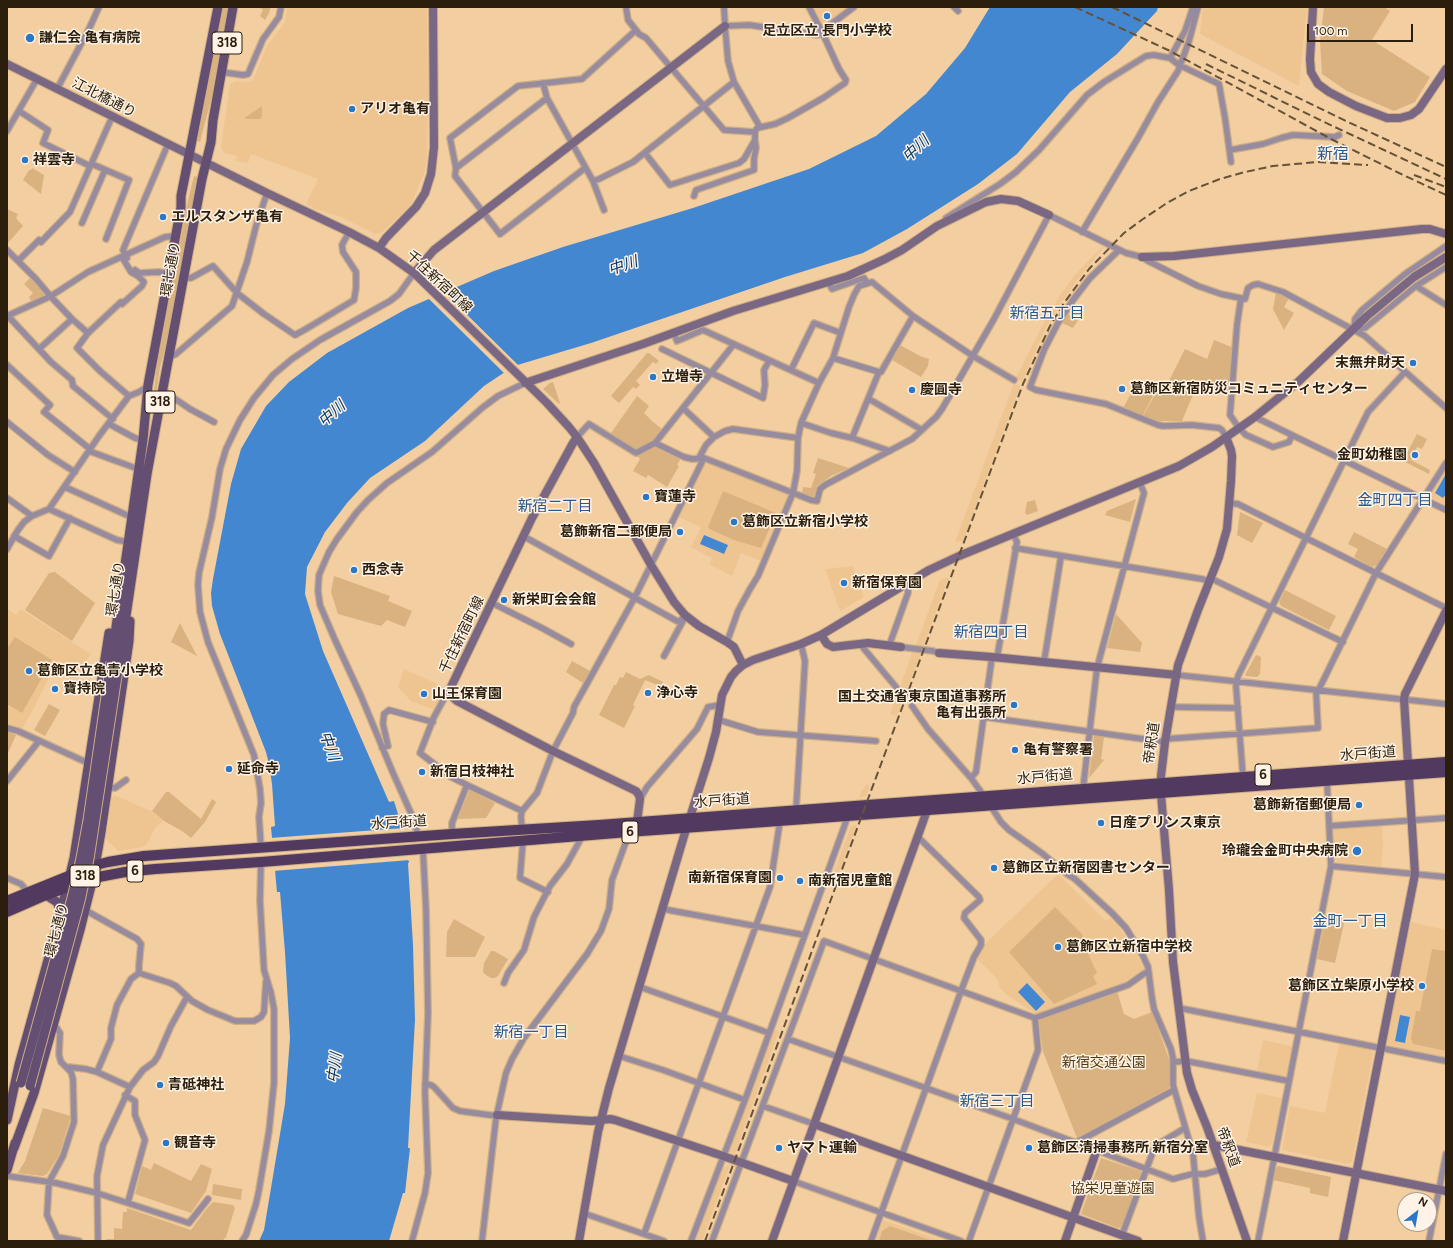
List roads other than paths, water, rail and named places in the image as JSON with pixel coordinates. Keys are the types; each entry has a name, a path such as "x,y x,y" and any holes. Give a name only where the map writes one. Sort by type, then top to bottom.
{"highway":[{"name":"水戸街道","path":"7,912 46,895 93,878 125,872 423,850 628,832 1327,781 1409,770 1446,762"},
{"name":"水戸街道","path":"7,901 96,865 144,856 414,836 796,811 1083,788 1244,777 1409,770 1446,772"}],"main road":[{"name":"環七通り","path":"125,594 128,542 143,440 148,385 181,208 181,196 218,7"},
{"name":"環七通り","path":"7,1170 14,1148 25,1084 81,858 115,662 125,594 168,358 211,142 221,72 233,7"},
{"path":"7,1120 19,1065 67,888 79,826 109,631 114,612 125,594"},
{"path":"14,1148 34,1093 54,1024 96,865 131,627 125,594"},
{"path":"79,826 81,837 94,840 101,832"},
{"path":"46,895 57,902 61,911"},
{"path":"58,924 66,920 75,923 80,930"},
{"name":"環七通り","path":"7,1129 25,1084"}],"street":[{"path":"57,89 99,7"},
{"path":"221,72 243,75 248,74 263,39 279,17 281,7"},
{"path":"379,248 386,238 416,207 424,193 431,174 434,147 433,7"},
{"path":"626,7 628,20 639,34 646,38 724,130 755,132"},
{"path":"724,7 724,26 728,61 734,82 760,127"},
{"path":"645,152 670,184 739,163 744,159 754,140 757,128 775,124 788,118 823,98 845,83 846,80 836,63 822,31 809,7"},
{"path":"264,848 259,817 261,803 260,789 254,755 208,642 202,624 199,607 199,573 212,517 220,470 226,449 240,420 254,398 273,376 292,359 320,340 390,301 399,294 414,273 434,250 724,26 749,25 789,29 818,35 854,7"},
{"path":"1082,232 1158,102 1178,71 1189,41 1193,7"},
{"path":"1170,58 1192,21 1198,7"},
{"path":"1314,7 1310,59 1312,72 1318,84 1329,92 1356,106 1387,118 1400,118 1411,115 1419,109 1446,69"},
{"path":"585,168 500,234 455,176 456,168 450,138 518,86 582,79 636,30"},
{"path":"414,836 414,820 320,605 318,584 329,552 347,524 378,491 432,452 482,408 523,380 674,333 733,311 848,276 902,250 946,218 1000,184 1016,172 1039,150 1081,101 1097,87 1146,56 1154,55 1170,58 1179,65 1218,84 1231,162"},
{"name":"江北橋通り","path":"7,64 189,155"},
{"path":"7,131 37,79"},
{"path":"593,181 633,162 734,82"},
{"path":"544,83 547,98 593,181 604,210"},
{"path":"456,168 547,98"},
{"path":"19,111 48,130 43,143 91,165 129,180 106,239"},
{"path":"18,261 70,212 112,117"},
{"path":"1230,150 1263,144 1293,135 1335,137 1339,135"},
{"path":"694,196 696,190 754,170 756,148 754,140"},
{"path":"130,396 100,371 77,348 88,334 121,302 122,304 142,286 144,282 131,272 123,250 168,144"},
{"name":"千住新宿町線","path":"189,155 349,232 379,248 414,273 559,416 577,437 594,463 674,602 685,615 699,626 727,642 734,648 742,665"},
{"path":"82,223 105,170"},
{"path":"168,358 176,354 232,306 267,193"},
{"path":"937,226 980,205 1001,199 1024,202 1119,250 1142,257 1174,256 1422,229 1430,229 1446,234"},
{"path":"656,443 684,457 692,459 702,458 792,493 817,501 820,489 825,485 912,439 942,409 1014,282 1049,215"},
{"path":"184,278 191,278 210,266 213,266 237,293 264,314 295,334 354,300 356,272 343,252 342,245 349,232"},
{"path":"143,440 135,438 111,421 73,386 72,380 51,362 7,316 51,296 88,272 165,237 176,236"},
{"path":"1354,329 1355,319 1362,310 1405,274 1446,246"},
{"path":"7,250 88,334"},
{"path":"1119,250 1090,278 1072,300 1044,350 1030,386 1036,390 1106,404 1163,426 1192,425 1218,428 1222,430 1226,437"},
{"path":"124,256 138,273 159,272 168,274"},
{"path":"1142,257 1198,286 1245,299 1248,288 1258,284 1283,292 1365,336 1446,408"},
{"path":"579,1241 601,1120 662,909 709,758 722,695 731,677 742,665 821,636 947,561 1179,466 1255,417 1298,382 1354,329 1411,280 1446,257"},
{"path":"1354,329 1365,328 1416,286 1446,267"},
{"path":"828,282 832,289 864,278 867,283"},
{"path":"727,642 738,612 758,576 792,493 797,472 798,438 801,423 819,382 833,358 854,295 859,286 872,282 914,316 973,356 1014,380"},
{"path":"1416,286 1446,306"},
{"path":"1241,298 1237,325 1230,414 1246,435 1273,447 1289,442 1292,435"},
{"path":"852,438 879,372 882,370 914,316"},
{"path":"38,349 72,319"},
{"path":"792,370 814,323 841,333"},
{"path":"674,333 677,341 703,330 766,357 769,361 819,382"},
{"path":"577,437 589,424 636,453 656,443 734,344"},
{"path":"662,349 763,398 765,385 764,370 769,361"},
{"path":"833,358 879,372"},
{"path":"7,366 50,405 44,412 90,450 138,469"},
{"path":"1244,777 1236,681 1368,412 1405,372"},
{"path":"7,549 9,541 24,522 32,516 49,509 130,396 139,392 148,385"},
{"path":"162,390 190,409 214,422"},
{"path":"869,399 922,430"},
{"path":"684,409 714,437"},
{"path":"1255,417 1446,510"},
{"path":"7,422 48,455 75,472"},
{"path":"801,423 890,451"},
{"path":"522,830 522,812 537,793 554,751 573,713 574,707 652,565 702,458 706,445 714,437 725,431 733,429 798,438"},
{"name":"千住新宿町線","path":"577,437 523,536 451,687 450,695 458,701 554,751 636,791 639,794 640,799"},
{"name":"帝釈道","path":"1226,437 1232,456 1229,503 1224,540 1178,666 1165,741 1161,794 1170,890 1173,962 1187,1073 1192,1090 1214,1145 1247,1241"},
{"path":"984,717 1165,741 1318,728 1318,690 1343,642 1376,572 1446,463"},
{"path":"1083,788 1097,668 1144,493 1140,483"},
{"path":"65,487 131,517"},
{"path":"7,498 32,516"},
{"path":"1229,503 1238,504 1376,572 1446,609 1404,700 1416,874 1343,1241"},
{"path":"49,509 117,540 128,542"},
{"path":"14,536 49,556 70,518"},
{"path":"971,778 976,772 984,717 1016,548 1017,542 1013,534"},
{"path":"523,536 635,597 677,622 680,621 685,615"},
{"path":"1016,548 1210,580 1343,642"},
{"path":"1044,662 1061,556"},
{"path":"889,646 908,594 908,583"},
{"path":"492,603 571,644"},
{"path":"664,656 685,615"},
{"path":"821,636 827,644 833,647 868,643 939,653 1177,675 1446,704"},
{"path":"796,811 805,661 801,644"},
{"path":"860,644 896,687"},
{"path":"450,695 445,697 420,753 451,777 522,812"},
{"path":"636,822 640,799 647,787 697,729 708,707 720,705"},
{"path":"912,706 928,728 971,778 1001,822 1009,830 1043,854 1067,874 1075,878 1126,928 1143,956 1149,973 1154,1009 1171,1049 1174,1062 1173,1085 1193,1154 1199,1217 1203,1241"},
{"path":"1171,707 1238,708"},
{"path":"382,748 388,746 383,724 384,714 389,710 433,722"},
{"path":"718,720 758,732 876,741"},
{"path":"7,728 88,763"},
{"path":"7,781 39,741"},
{"path":"108,787 115,788 126,780"},
{"path":"1258,1241 1331,866 1327,781"},
{"path":"452,834 452,823 467,785"},
{"path":"772,1241 930,800"},
{"path":"691,1241 745,1100 848,816 848,813 841,807"},
{"path":"1329,826 1446,818"},
{"path":"644,1234 770,887 780,821"},
{"path":"482,1241 497,1115 506,1073 512,1058 524,1038 587,954 601,931 609,909 612,880 627,839 628,832"},
{"path":"504,983 508,972 524,950 534,917 552,884 567,864 583,836"},
{"path":"871,1241 961,991 974,957 981,945 981,940 964,918 965,913 980,900 918,837"},
{"path":"523,841 520,878 548,892"},
{"path":"412,1241 425,1193 428,1172 425,1084 428,994 423,850"},
{"path":"242,1241 246,1235 259,1190 269,1131 274,1083 274,1009 264,970 261,923 265,862"},
{"path":"1331,866 1446,877"},
{"path":"7,878 21,884 28,892"},
{"path":"662,909 804,935"},
{"path":"85,910 138,939 141,944 139,973"},
{"path":"712,1241 824,941 1034,1018 1128,984 1145,973 1149,973"},
{"path":"139,973 176,986 192,1001 208,1010 235,1021 254,1021 261,1017 264,1012 266,978"},
{"path":"97,1072 111,1039 111,1028 117,1005 131,979 139,973"},
{"path":"640,987 769,1032"},
{"path":"98,1241 97,1176 103,1145 130,1087 143,1070 154,1062 158,1056 186,997"},
{"path":"1179,1008 1446,1061"},
{"path":"969,1241 1038,1050 1034,1018"},
{"path":"54,1024 60,1033 59,1055 61,1062 72,1072 74,1122 63,1156 48,1182 46,1215 57,1237 79,1241"},
{"path":"788,1039 1013,1120 1075,1143 1096,1153 1174,1179 1196,1174 1205,1174 1222,1168"},
{"path":"619,1056 663,1070 745,1100"},
{"path":"1174,1062 1186,1061 1290,1081"},
{"path":"68,1067 97,1072 130,1087"},
{"path":"425,1084 434,1087 453,1108 460,1111 592,1121 615,1120 742,1162 961,1241"},
{"path":"1075,1143 1174,1090"},
{"path":"126,1095 135,1101 135,1115 145,1140 128,1202"},
{"path":"763,1106 1138,1241"},
{"path":"1122,1235 1155,1146 1185,1128"},
{"path":"1214,1145 1443,1190"},
{"path":"1065,1241 1096,1153"},
{"path":"1429,1241 1443,1190 1446,1154"},
{"path":"7,1176 48,1182 97,1193 189,1223 208,1199"},
{"path":"583,1213 664,1241"}],"water":[{"name":"中川","path":"990,7 1158,7 1157,11 1117,54 1070,92 1017,154 978,184 907,229 863,253 785,277 591,343 514,366 484,386 425,441 370,478 347,503 325,532 307,567 305,594 323,651 389,802 394,801 401,824 409,863 415,1019 408,1148 410,1148 405,1193 403,1193 389,1241 259,1241 264,1230 285,1104 290,1038 285,952 280,892 277,892 271,827 275,826 269,764 266,752 220,634 212,606 211,593 231,484 241,449 266,406 289,382 327,353 408,308 494,271 563,247 693,208 809,169 876,136 926,94 965,48"},
{"path":"1446,474 1446,494 1443,498 1435,493"},
{"path":"704,535 728,545 724,554 700,544"},
{"path":"1027,983 1045,1002 1036,1011 1018,992"},
{"path":"1400,1015 1410,1017 1405,1043 1395,1041"}],"railway":[{"path":"1075,7 1168,50 1331,139 1446,195"},
{"path":"1112,7 1348,122 1446,167"},
{"path":"1206,64 1322,121 1446,179"},
{"path":"705,1241 1023,384 1050,326 1064,303 1089,269 1124,233 1167,203 1189,191 1220,179 1273,166 1318,162 1368,165"},
{"path":"1414,175 1446,187"}],"place":[{"name":"足立区立 長門小学校","path":"827,16"},
{"name":"謙仁会 亀有病院","path":"30,38"},
{"name":"アリオ亀有","path":"352,109"},
{"name":"祥雲寺","path":"25,160"},
{"name":"エルスタンザ亀有","path":"163,217"},
{"name":"末無弁財天","path":"1413,363"},
{"name":"立増寺","path":"653,377"},
{"name":"葛飾区新宿防災コミュニティセンター","path":"1122,389"},
{"name":"慶圓寺","path":"912,390"},
{"name":"金町幼稚園","path":"1415,455"},
{"name":"寶蓮寺","path":"646,497"},
{"name":"葛飾区立新宿小学校","path":"734,522"},
{"name":"葛飾新宿二郵便局","path":"680,532"},
{"name":"西念寺","path":"354,570"},
{"name":"新宿保育園","path":"844,583"},
{"name":"新栄町会会館","path":"504,600"},
{"name":"葛飾区立亀青小学校","path":"29,671"},
{"name":"寶持院","path":"55,689"},
{"name":"浄心寺","path":"648,693"},
{"name":"山王保育園","path":"424,694"},
{"name":"国土交通省東京国道事務所 亀有出張所","path":"1014,705"},
{"name":"亀有警察署","path":"1015,750"},
{"name":"延命寺","path":"229,769"},
{"name":"新宿日枝神社","path":"422,772"},
{"name":"葛飾新宿郵便局","path":"1359,805"},
{"name":"日産プリンス東京","path":"1101,823"},
{"name":"玲瓏会金町中央病院","path":"1357,851"},
{"name":"葛飾区立新宿図書センター","path":"994,868"},
{"name":"南新宿保育園","path":"780,878"},
{"name":"南新宿児童館","path":"800,881"},
{"name":"葛飾区立新宿中学校","path":"1058,947"},
{"name":"葛飾区立柴原小学校","path":"1422,986"},
{"name":"青砥神社","path":"160,1085"},
{"name":"観音寺","path":"166,1143"},
{"name":"ヤマト運輸","path":"779,1148"},
{"name":"葛飾区清掃事務所 新宿分室","path":"1029,1148"}],"district":[{"name":"新宿","path":"1333,154"},
{"name":"新宿五丁目","path":"1047,314"},
{"name":"金町四丁目","path":"1395,501"},
{"name":"新宿二丁目","path":"555,507"},
{"name":"新宿四丁目","path":"991,633"},
{"name":"金町一丁目","path":"1350,922"},
{"name":"新宿一丁目","path":"531,1033"},
{"name":"新宿三丁目","path":"997,1102"}],"park label":[{"name":"新宿交通公園","path":"1104,1063"},
{"name":"協栄児童遊園","path":"1113,1189"}]}
